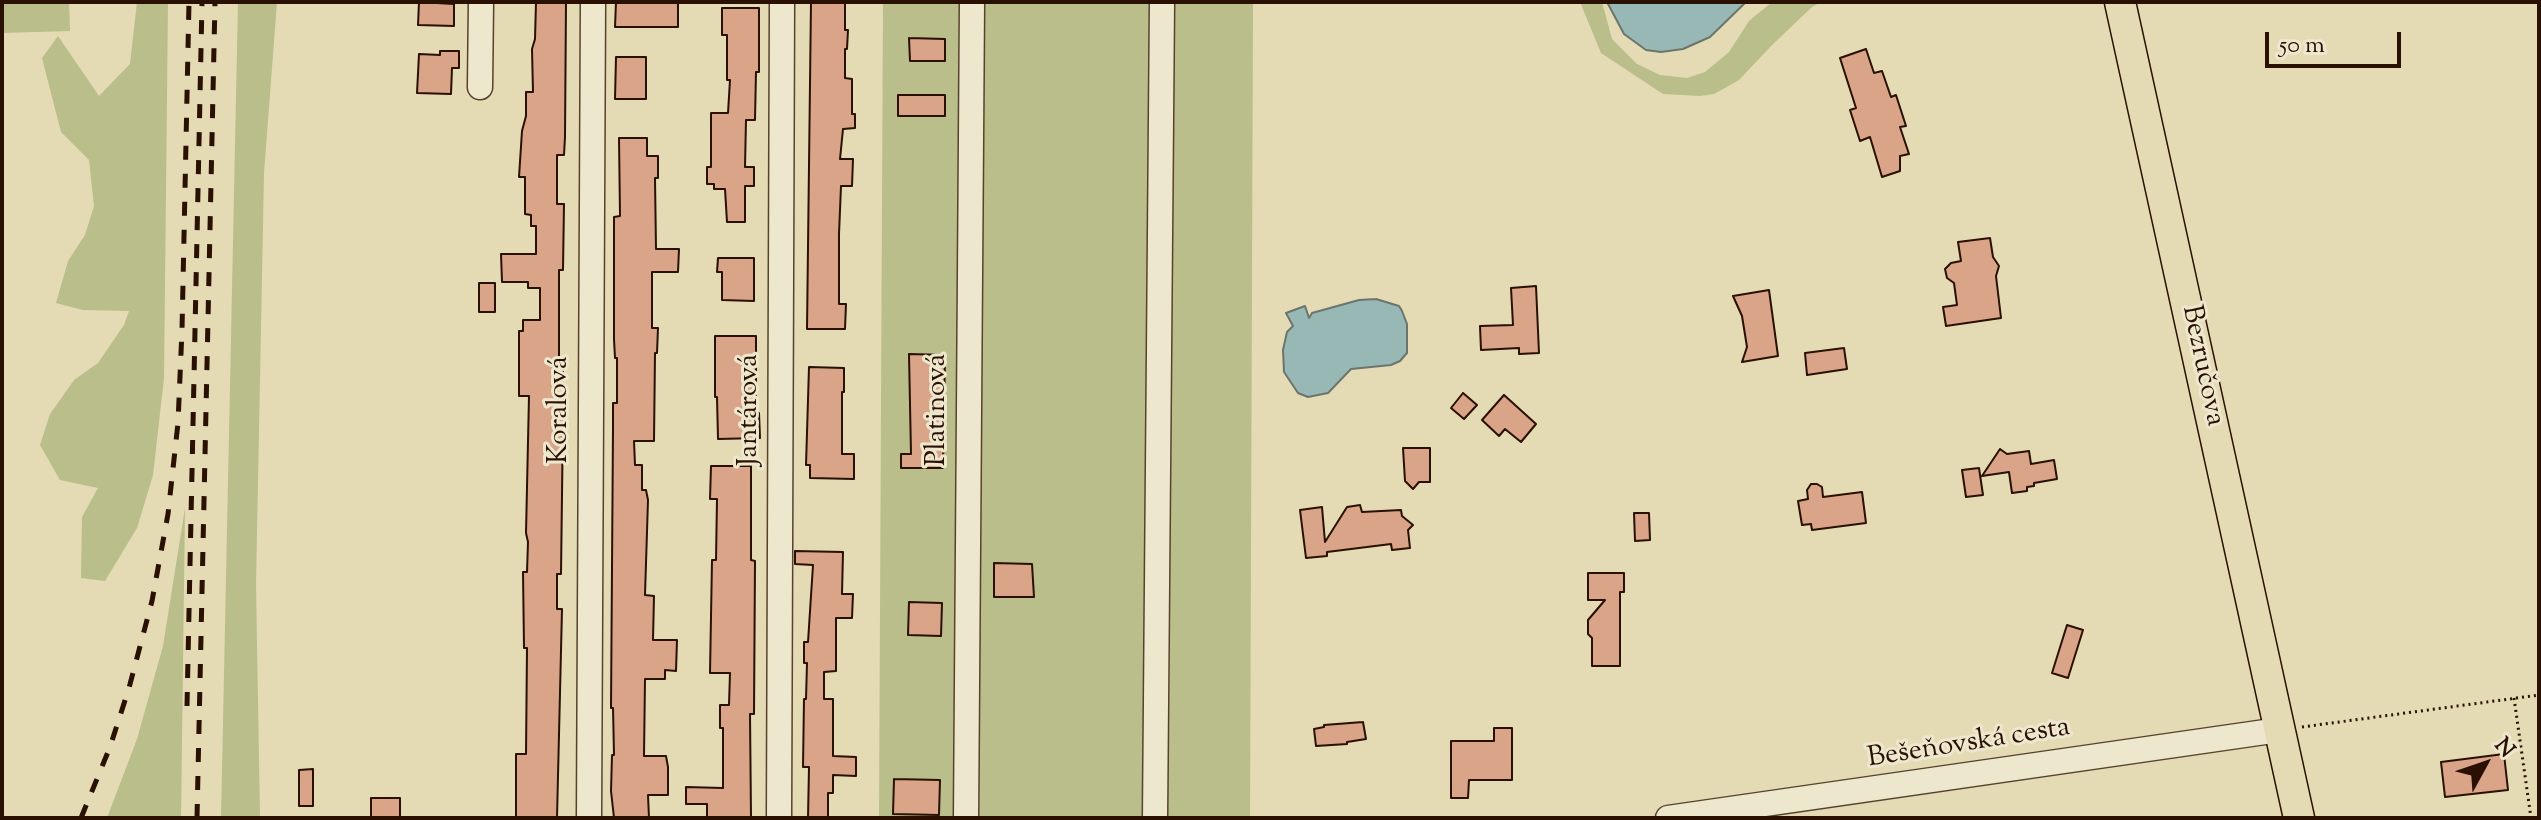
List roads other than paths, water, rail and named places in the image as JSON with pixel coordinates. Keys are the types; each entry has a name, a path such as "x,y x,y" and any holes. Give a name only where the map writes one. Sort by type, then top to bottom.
{"main road":[{"name":"Bezručova","path":"2120,2 2299,818"}],"street":[{"path":"480,87 481,2"},
{"name":"Koralová","path":"589,818 593,2"},
{"name":"Jantárová","path":"779,818 782,2"},
{"name":"Platinová","path":"966,818 972,2"},
{"path":"1155,818 1162,2"},
{"name":"Bešeňovská cesta","path":"1668,818 2279,730"}],"water":[{"path":"1607,2 1746,2 1710,37 1683,49 1661,52 1646,50 1624,34"},
{"path":"1376,299 1399,306 1402,311 1407,324 1407,353 1391,365 1351,369 1328,393 1308,397 1298,393 1284,372 1283,350 1287,332 1293,326 1286,313 1305,306 1309,318 1312,313 1359,300"}],"railway":[{"path":"81,818 110,747 129,688 152,601 168,514 178,423 182,330 189,2"},
{"path":"187,706 202,2"},
{"path":"197,818 215,2"}]}
